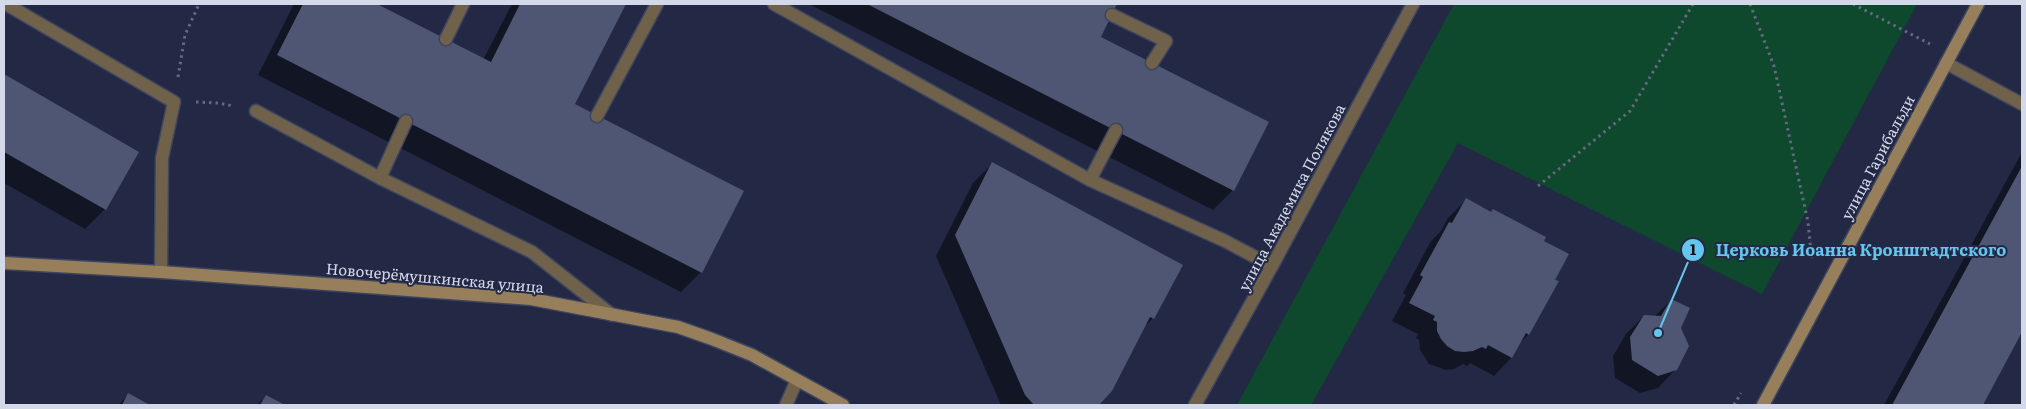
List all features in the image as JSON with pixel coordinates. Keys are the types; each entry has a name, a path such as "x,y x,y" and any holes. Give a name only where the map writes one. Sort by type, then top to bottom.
{"street":[{"path":"6,4 174,102 162,158 161,272"},
{"path":"446,39 462,4"},
{"path":"597,116 657,4"},
{"path":"774,4 1090,180 1226,241 1272,266"},
{"name":"улица Академика Полякова","path":"1195,405 1413,4"},
{"name":"улица Гарибальди","path":"1763,405 1978,4"},
{"path":"1112,15 1166,41 1152,63"},
{"path":"1946,64 2022,104"},
{"path":"256,111 380,178 532,252 612,315"},
{"path":"380,178 406,122"},
{"path":"1090,180 1116,130"},
{"name":"Новочерёмушкинская улица","path":"4,263 161,272 531,299 678,327 752,355 843,405"},
{"path":"786,405 797,380"}],"path":[{"path":"199,4 185,36 174,102 218,103 256,111"},
{"path":"1538,186 1630,111 1693,4"},
{"path":"1750,4 1774,66 1808,222 1812,264"},
{"path":"1853,4 1934,46"}],"green space":[{"path":"1454,4 1917,4 1762,294 1458,143 1311,405 1237,405"}],"building":[{"path":"303,4 377,4 491,62 520,4 626,4 575,104 744,191 702,273 277,55"},
{"path":"867,4 1117,4 1101,37 1269,122 1234,191"},
{"path":"4,74 139,152 106,210 4,152"},
{"path":"992,162 1183,265 1154,319 1150,317 1112,391 1099,405 1034,405 1025,395 955,235"},
{"path":"2022,166 2022,332 1983,405 1892,405"},
{"path":"1466,198 1491,212 1493,209 1546,237 1544,241 1569,254 1555,280 1559,281 1529,335 1526,333 1512,358 1488,345 1486,349 1482,347 1473,351 1455,351 1441,339 1437,331 1437,322 1433,320 1435,316 1409,303 1423,277 1420,275 1449,222 1452,223"},
{"path":"1671,299 1690,308 1681,328 1689,346 1677,370 1658,376 1632,360 1630,337 1644,315 1661,316"},
{"path":"128,393 150,405 122,405"},
{"path":"266,395 285,405 260,405"}],"place":[{"name":"Церковь Иоанна Кронштадтского","path":"1658,333"}]}
